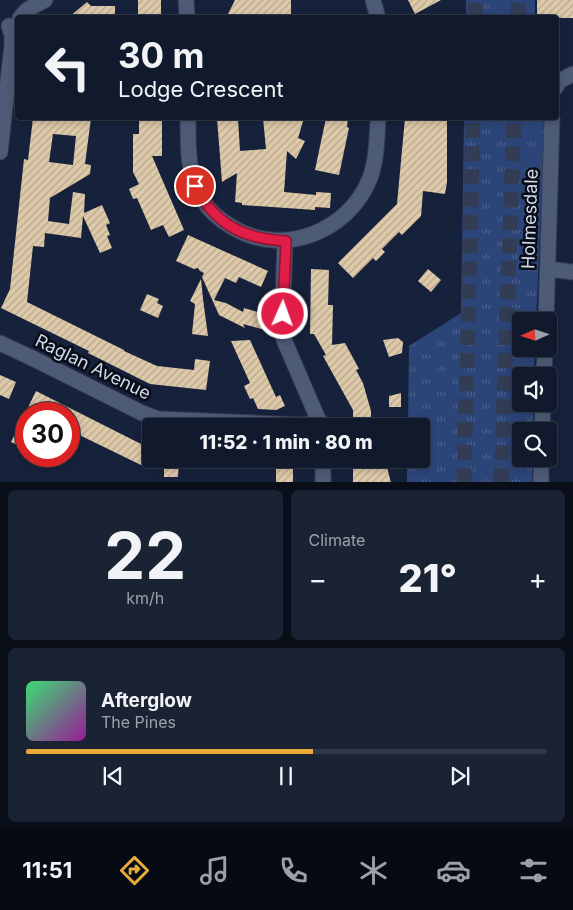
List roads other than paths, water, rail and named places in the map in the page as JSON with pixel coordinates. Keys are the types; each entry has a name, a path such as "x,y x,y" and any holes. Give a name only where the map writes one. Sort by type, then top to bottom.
{"street":[{"path":"21,15 45,0"},
{"path":"186,0 187,15"},
{"path":"372,0 377,15"},
{"path":"0,152 12,45 12,23"},
{"path":"559,81 573,74"},
{"path":"188,120 190,172 195,186 208,207 226,223 250,236 264,240 286,241 309,236 326,229 358,200 370,178 373,166 378,120"},
{"name":"Holmesdale","path":"546,312 552,120"},
{"path":"286,241 282,329 284,340 317,418"},
{"path":"548,269 573,272"},
{"name":"Raglan Avenue","path":"0,344 155,418"},
{"path":"541,467 541,482"},
{"path":"323,468 323,482"}],"tunnel":[{"path":"475,15 476,0"},
{"path":"518,0 518,15"},
{"path":"464,482 473,120"},
{"path":"501,482 514,120"}]}
